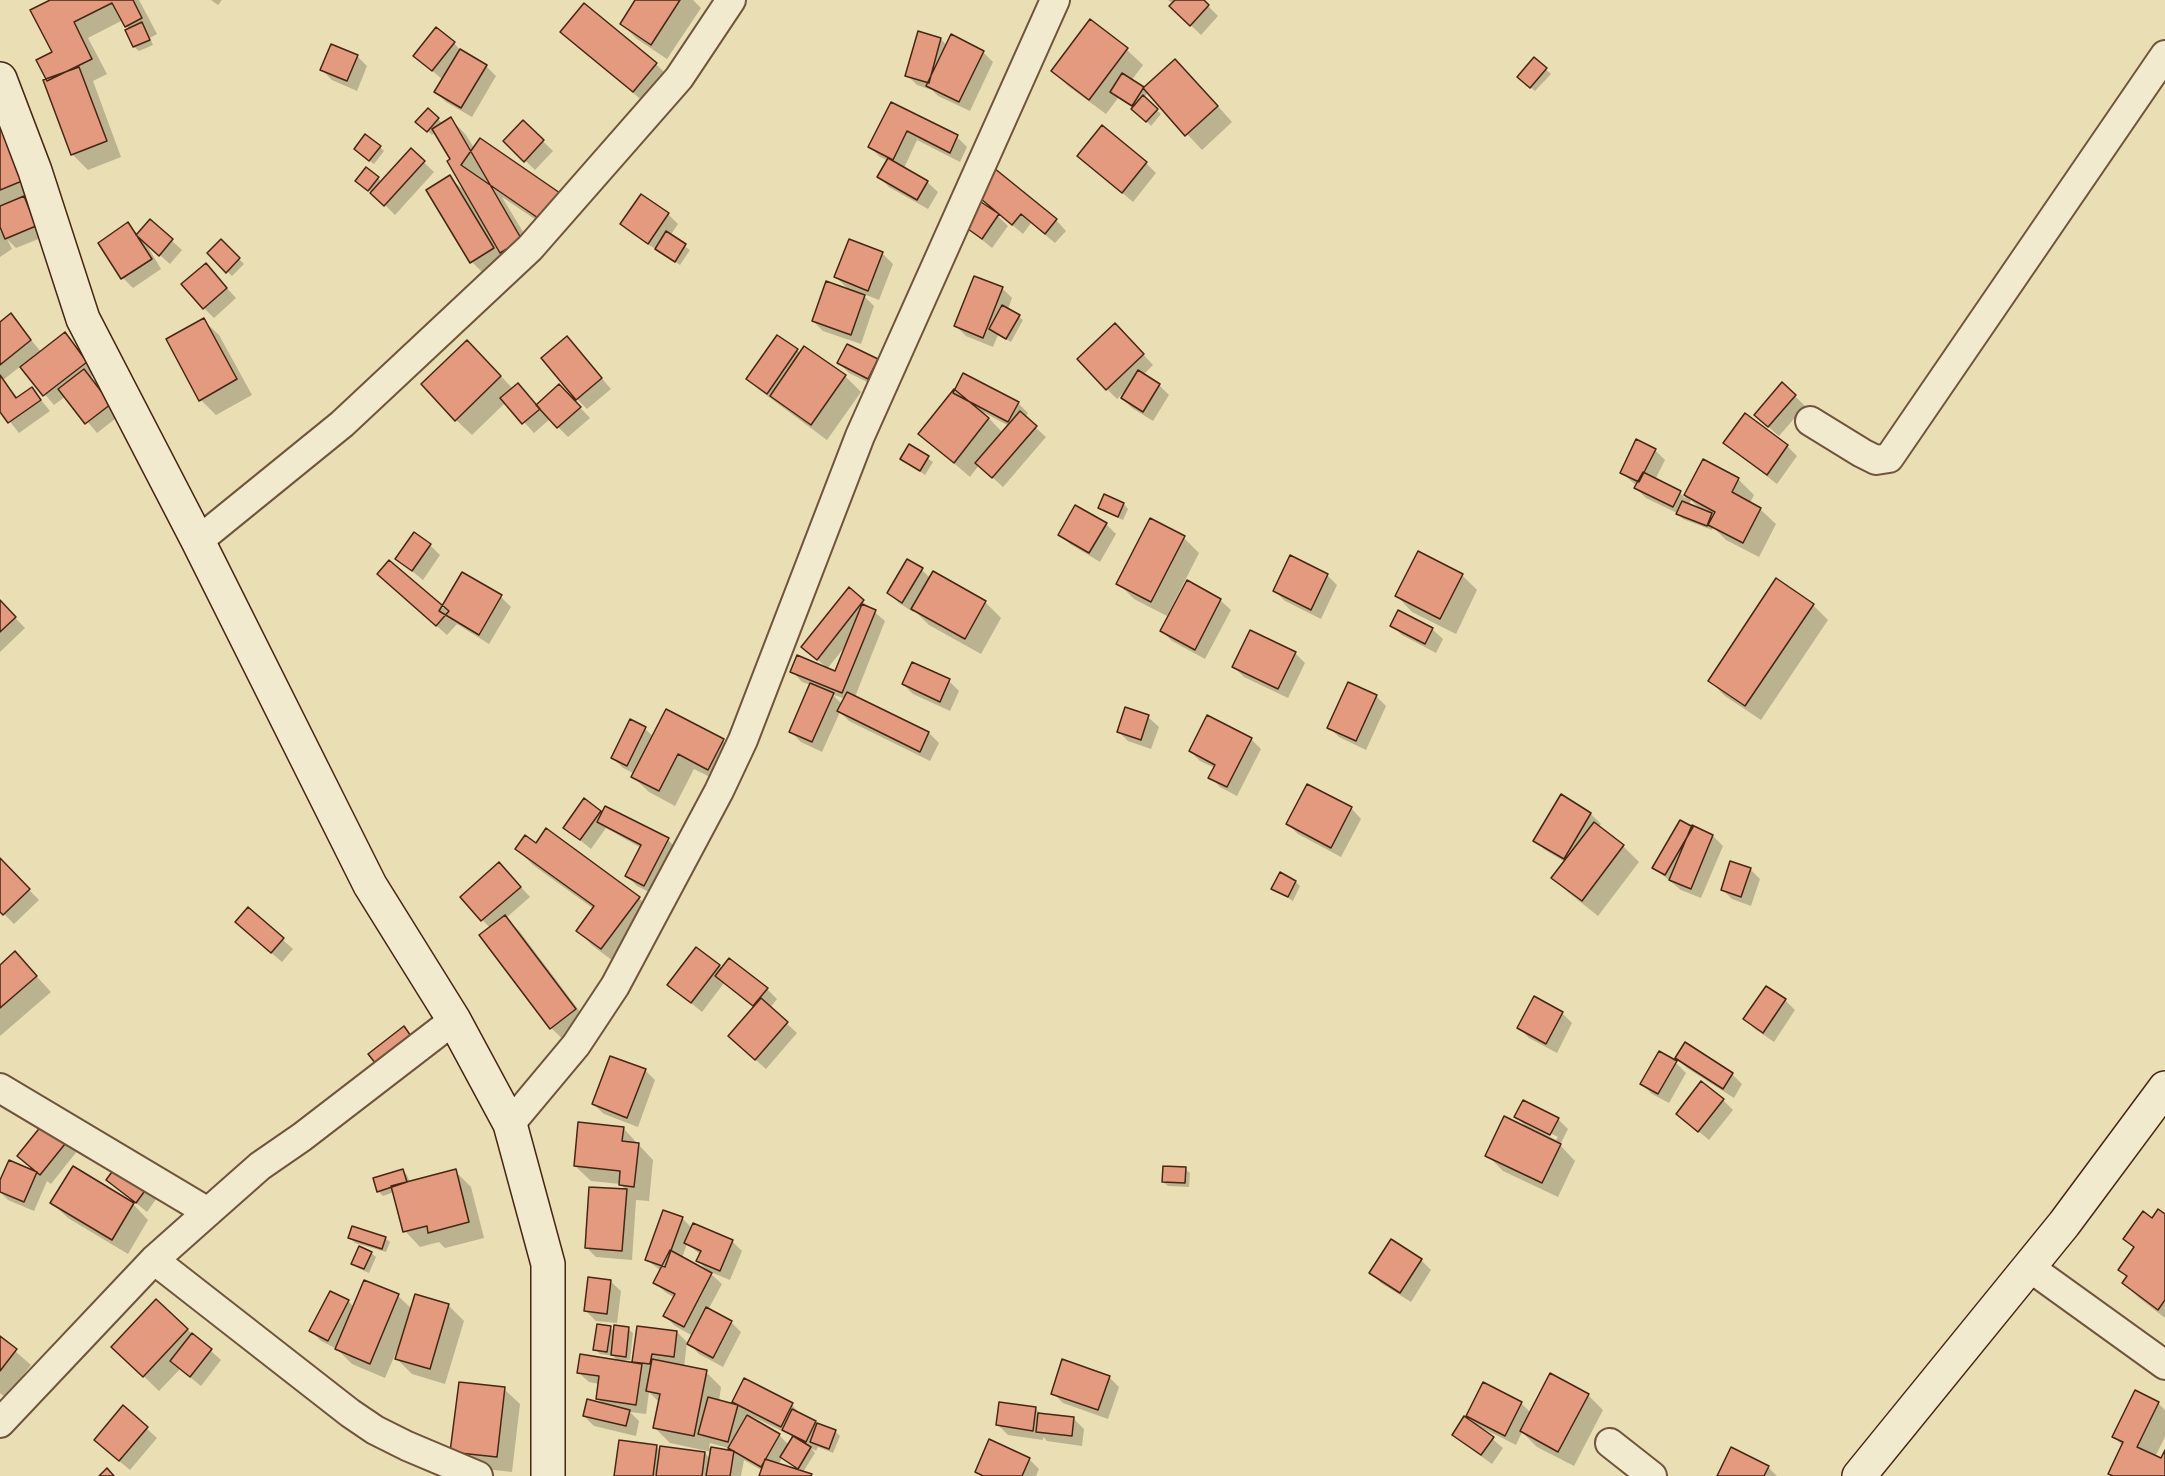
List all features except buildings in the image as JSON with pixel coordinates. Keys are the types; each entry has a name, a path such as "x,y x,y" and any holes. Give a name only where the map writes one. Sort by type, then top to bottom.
{"street":[{"path":"198,541 342,424 530,248 679,78 731,0"},
{"path":"510,1124 576,1045 615,986 719,791 743,740 860,435 1055,0"},
{"path":"1810,421 1876,460 1889,458 2165,55"},
{"path":"1,85 35,171 83,319 198,541 370,885 454,1020 510,1124 548,1264 548,1476"},
{"path":"0,1423 154,1260 208,1212 260,1166 302,1137 454,1020"},
{"path":"0,1088 208,1212"},
{"path":"1859,1476 2064,1224 2165,1088"},
{"path":"154,1260 375,1430 478,1476"},
{"path":"2029,1267 2165,1365"},
{"path":"1610,1443 1652,1476"}]}
